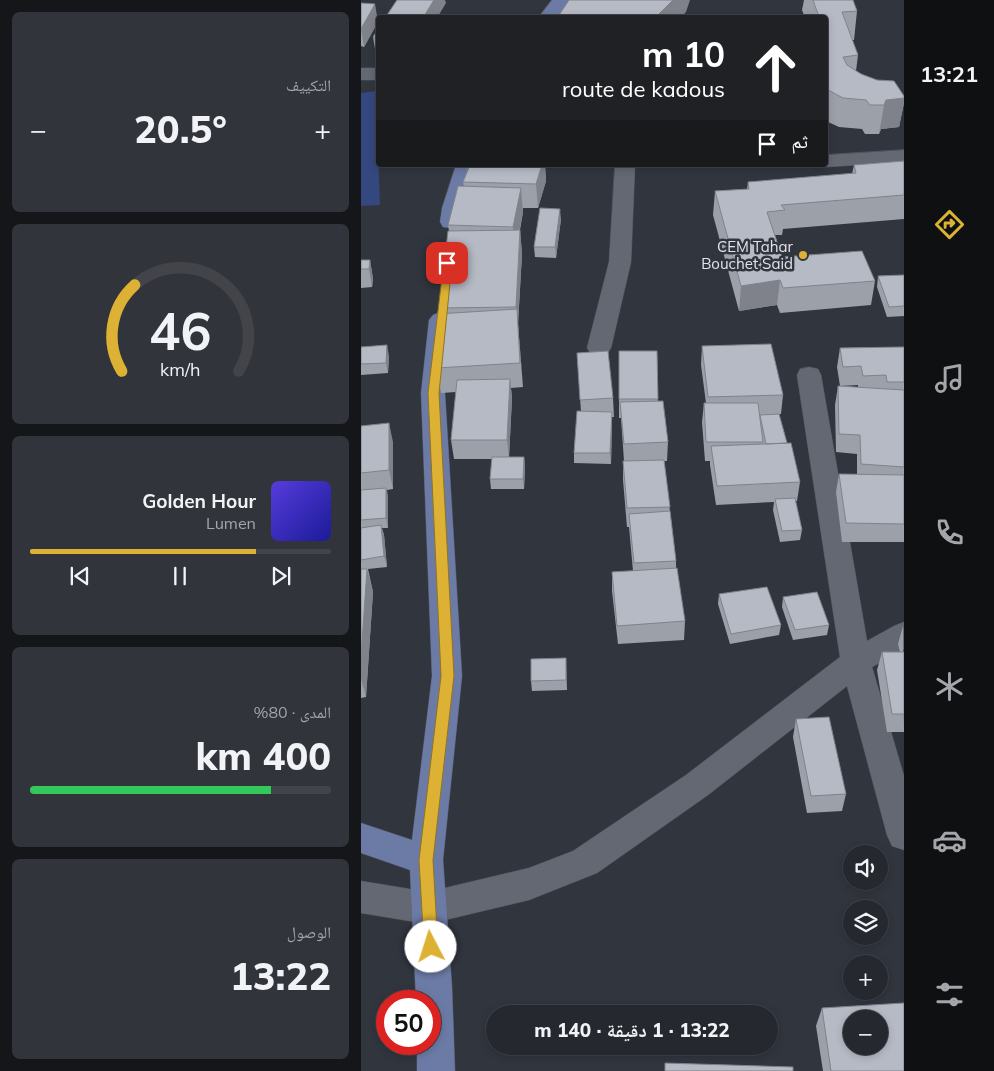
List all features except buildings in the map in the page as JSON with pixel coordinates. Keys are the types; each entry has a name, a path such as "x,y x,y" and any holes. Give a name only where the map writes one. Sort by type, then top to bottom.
{"main road":[{"path":"549,15 561,0"},
{"path":"449,247 453,208 465,167"},
{"path":"436,1071 435,987 426,860 447,676 433,393 444,296"},
{"path":"361,838 426,860"}],"street":[{"path":"361,74 376,74"},
{"path":"828,161 904,156"},
{"path":"599,348 620,262 625,167"},
{"path":"809,375 856,662 904,835"},
{"path":"361,897 428,908 529,884 585,862 697,785 856,662 904,634"}],"shaded area":[{"path":"376,91 376,167 379,167 380,205 361,206 361,93"}],"place":[{"name":"CEM Tahar Bouchet Said","path":"803,255"}],"route":[{"path":"431,947 426,860 447,676 433,393 447,263"}]}
